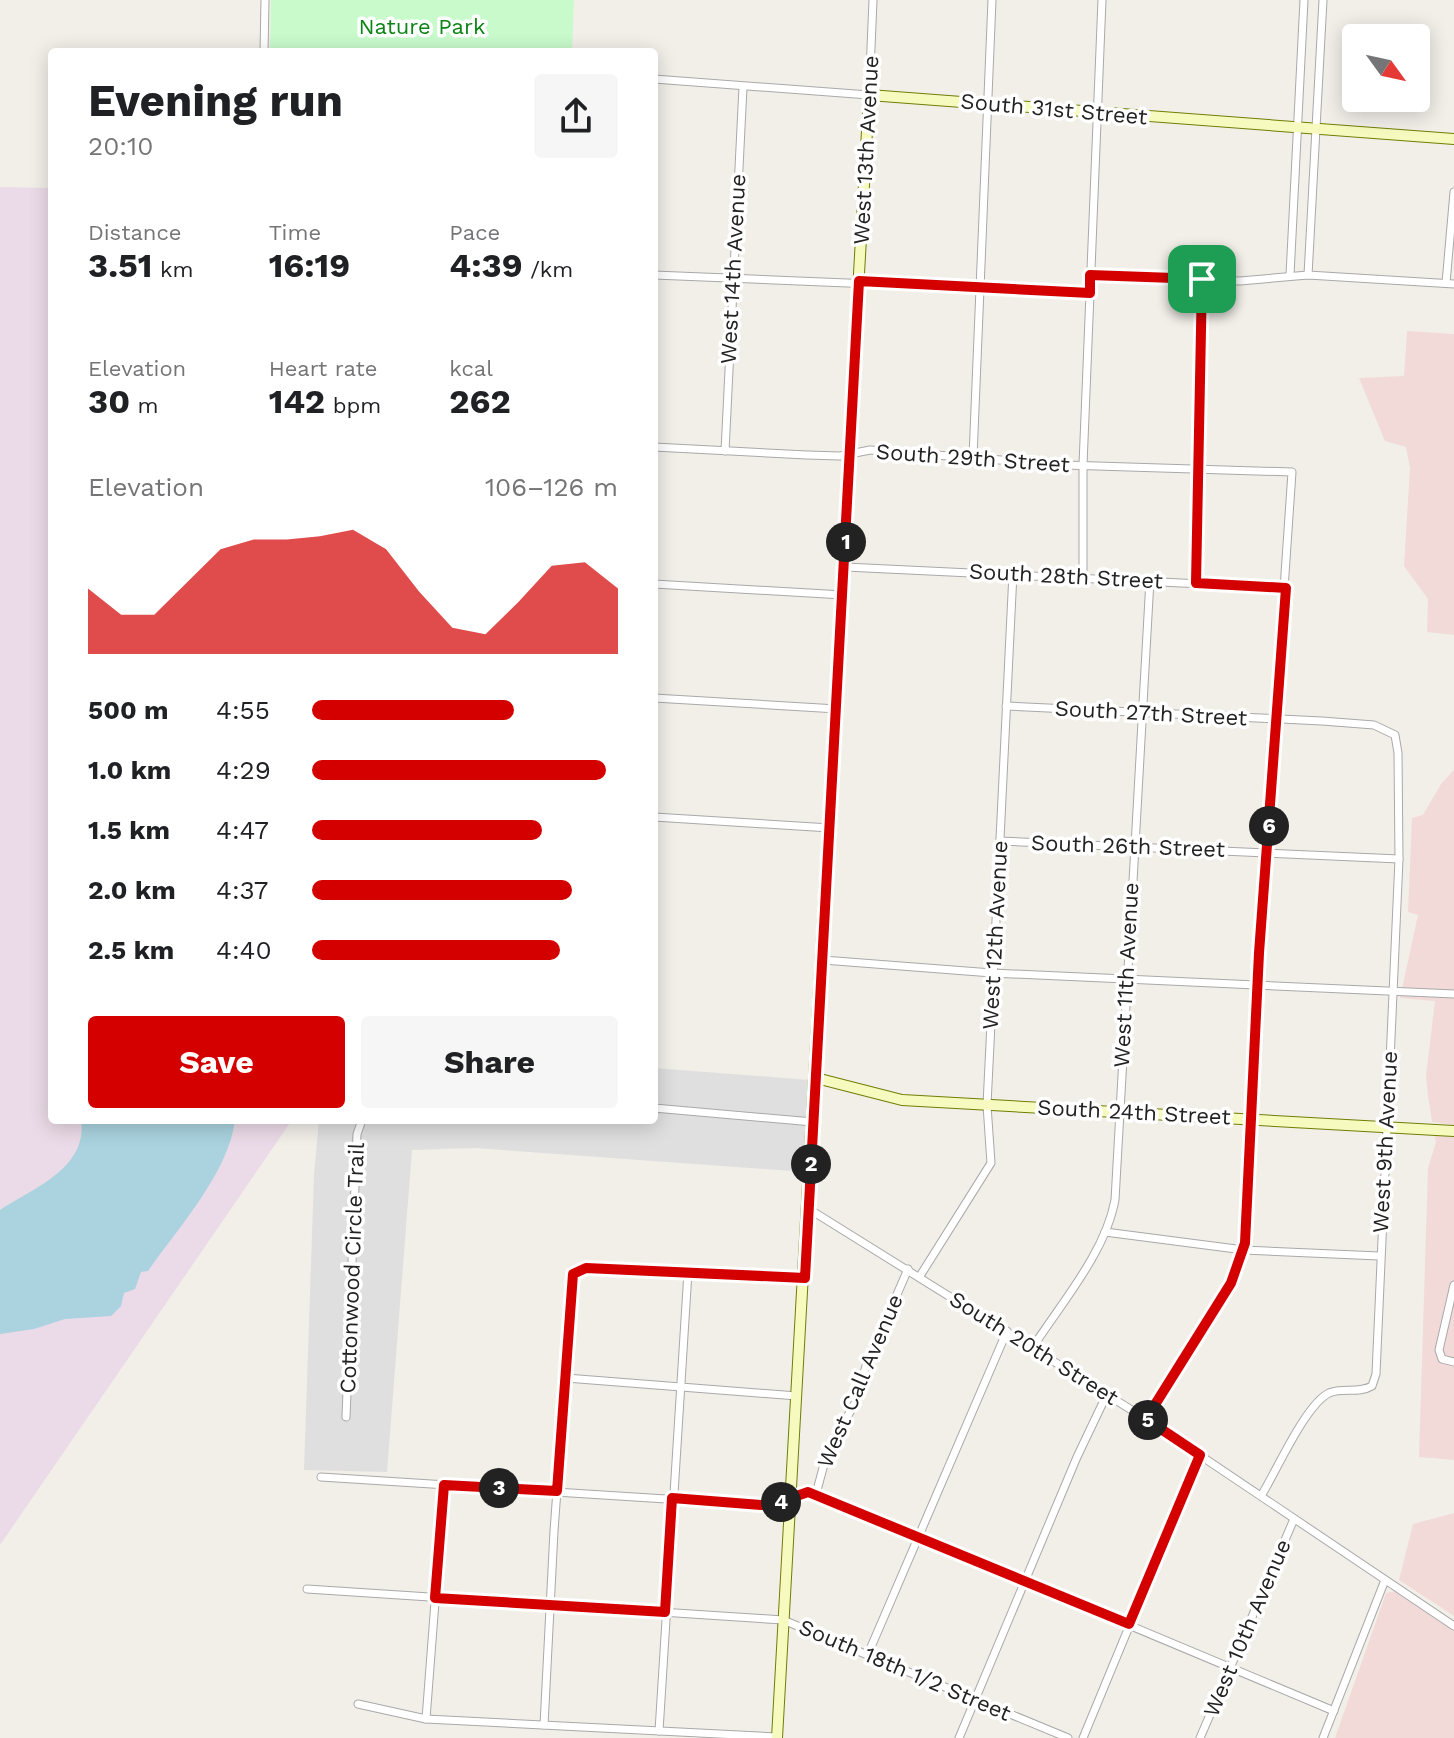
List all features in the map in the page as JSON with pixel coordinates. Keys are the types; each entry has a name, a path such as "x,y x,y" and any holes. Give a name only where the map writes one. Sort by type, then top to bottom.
{"street":[{"path":"264,48 265,0"},
{"name":"West 13th Avenue","path":"777,1738 845,567 873,0"},
{"path":"973,457 992,0"},
{"path":"1083,576 1083,465 1102,0"},
{"path":"1290,275 1304,0"},
{"path":"1308,275 1323,0"},
{"name":"South 31st Street","path":"658,79 1454,139"},
{"name":"West 14th Avenue","path":"725,451 743,87"},
{"path":"1090,275 1240,281 1308,275 1450,283 1454,192"},
{"path":"658,275 1090,293"},
{"path":"1196,583 1202,279"},
{"name":"South 29th Street","path":"658,447 807,455 870,450 1083,465 1292,472 1286,588"},
{"name":"South 28th Street","path":"845,567 1286,588"},
{"name":"West 12th Avenue","path":"920,1276 991,1163 993,1150 987,1105 1013,573"},
{"name":"West 11th Avenue","path":"1033,1347 1105,1232 1115,1200 1150,580"},
{"path":"658,584 843,595"},
{"path":"1146,1419 1231,1283 1244,1250 1258,983 1286,588"},
{"path":"658,698 837,709"},
{"name":"South 27th Street","path":"1006,706 1374,725 1390,731"},
{"name":"West 9th Avenue","path":"1261,1496 1322,1398 1336,1391 1360,1391 1372,1386 1376,1374 1399,859 1398,753 1395,735 1390,731"},
{"path":"658,817 830,828"},
{"name":"South 26th Street","path":"1000,841 1399,859"},
{"path":"823,960 992,973 1454,994"},
{"name":"South 24th Street","path":"816,1078 882,1096 987,1105 1120,1110 1454,1131"},
{"path":"658,1108 813,1122"},
{"name":"Cottonwood Circle Trail","path":"346,1417 357,1134 361,1124"},
{"name":"South 20th Street","path":"809,1209 1146,1419 1454,1626"},
{"path":"1105,1232 1244,1250 1379,1256"},
{"name":"West Call Avenue","path":"816,1494 827,1453 855,1403 866,1366 908,1269"},
{"path":"544,1725 571,1279 579,1271 805,1278"},
{"path":"659,1731 688,1272"},
{"path":"1454,1285 1439,1350 1442,1359 1454,1362"},
{"path":"868,1654 1007,1331"},
{"path":"566,1378 797,1396"},
{"path":"959,1738 1107,1394"},
{"path":"1083,1738 1200,1455"},
{"path":"321,1477 761,1505 816,1494 1334,1711"},
{"path":"426,1719 444,1485"},
{"name":"West 10th Avenue","path":"1200,1738 1294,1519"},
{"path":"1323,1738 1385,1580"},
{"name":"South 18th 1/2 Street","path":"307,1589 783,1620 1068,1738"},
{"path":"358,1704 426,1719 777,1738"}],"shaded area":[{"path":"0,187 48,188 48,1124 289,1124 0,1545"},
{"path":"1407,331 1454,334 1454,635 1427,632 1428,599 1404,566 1410,468 1406,447 1385,441 1359,378 1404,376"},
{"path":"1454,770 1454,1125 1432,1122 1428,1096 1426,1076 1435,1001 1400,998 1418,915 1408,912 1412,818 1423,815 1441,784"},
{"path":"658,1068 809,1080 805,1172 475,1148 412,1150 387,1472 304,1470 314,1175 319,1124 658,1124"},
{"path":"1433,1130 1454,1134 1454,1460 1419,1457 1428,1168 1436,1142"},
{"path":"1454,1513 1454,1616 1399,1580 1413,1524"},
{"path":"1396,1591 1454,1630 1454,1738 1335,1738 1386,1593"}],"green space":[{"name":"Nature Park","path":"271,0 574,0 572,48 270,48"}],"water":[{"path":"81,1124 234,1124 231,1140 213,1179 148,1271 141,1272 135,1289 124,1293 121,1306 111,1316 65,1319 34,1329 0,1334 0,1210 56,1175 76,1151"}],"route":[{"path":"1090,275 1202,279 1196,583 1286,588 1259,953 1245,1243 1231,1283 1146,1419 1200,1455 1129,1624 808,1492 774,1504 761,1505 672,1498 665,1612 435,1598 444,1485 557,1491 573,1274 586,1268 805,1278 859,281 1090,293 1090,275"}]}
